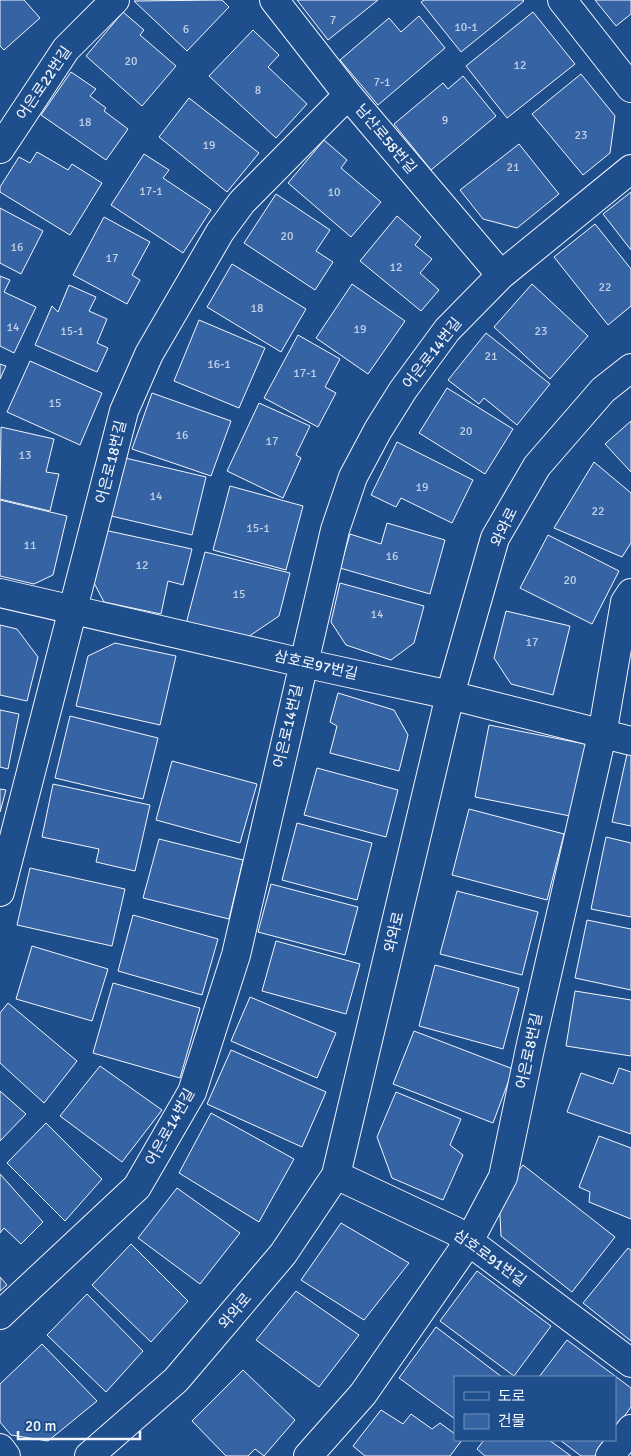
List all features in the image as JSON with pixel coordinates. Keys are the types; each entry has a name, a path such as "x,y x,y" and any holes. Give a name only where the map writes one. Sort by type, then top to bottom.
{"street":[{"name":"어은로22번길","path":"0,149 66,48 115,0"},
{"name":"남산로58번길","path":"274,0 348,95 501,275"},
{"path":"562,0 631,88"},
{"name":"어은로18번길","path":"0,892 124,412 149,354 220,232 242,202 348,95"},
{"name":"어은로14번길","path":"0,1315 137,1187 192,1092 236,955 334,530 353,477 378,430 408,383 447,330 501,275 631,170"},
{"name":"와와로","path":"89,1456 176,1380 283,1254 336,1175 450,695 495,538 537,466 603,390 631,368"},
{"name":"삼호로97번길","path":"0,593 450,695 631,741"},
{"name":"어은로8번길","path":"308,1456 363,1394 469,1241 503,1177 531,1044 602,735 625,602 631,593"},
{"name":"삼호로91번길","path":"336,1175 455,1231 631,1364"},
{"path":"610,1456 631,1429"},
{"path":"0,1448 6,1456"}],"building":[{"path":"0,0 24,0 40,18 4,50 0,46"},
{"path":"222,0 229,7 187,51 134,1"},
{"path":"297,0 378,0 328,40"},
{"path":"424,0 524,1 461,52 421,2"},
{"path":"595,0 631,0 631,14 616,26"},
{"path":"123,12 144,30 140,35 176,66 142,106 86,56"},
{"path":"533,12 575,64 507,118 466,66"},
{"path":"419,16 445,48 378,105 340,60 389,18 401,32"},
{"path":"253,30 279,55 268,67 307,104 276,138 209,76"},
{"path":"71,72 96,89 90,96 106,108 104,111 128,129 106,160 41,115"},
{"path":"581,74 615,116 610,153 583,175 532,114"},
{"path":"463,76 496,116 431,170 394,124 443,83 448,89"},
{"path":"189,98 259,153 227,192 159,137"},
{"path":"324,140 347,160 341,168 381,202 351,237 288,183"},
{"path":"519,144 559,194 517,228 483,219 460,190"},
{"path":"37,152 68,170 72,164 102,183 70,235 0,192 0,187 19,157 30,163"},
{"path":"144,154 169,170 163,178 211,210 183,253 111,205"},
{"path":"631,192 631,250 603,214"},
{"path":"276,194 330,230 316,251 333,262 315,290 244,243"},
{"path":"0,208 43,231 21,274 0,263"},
{"path":"397,216 421,237 415,245 432,259 420,273 439,290 421,311 360,261"},
{"path":"104,217 150,242 132,275 140,280 127,304 73,275"},
{"path":"595,224 631,269 631,306 608,325 554,257"},
{"path":"232,264 306,309 281,352 207,307"},
{"path":"0,276 10,280 4,292 36,307 14,353 0,346"},
{"path":"352,284 405,321 368,374 316,338"},
{"path":"532,284 588,336 550,379 494,327"},
{"path":"69,285 96,297 89,311 107,319 97,343 108,348 97,372 35,345 52,306 58,312"},
{"path":"199,320 265,348 239,408 174,381"},
{"path":"486,333 550,384 517,425 484,398 479,404 448,380"},
{"path":"298,335 340,359 325,387 336,393 318,427 264,398"},
{"path":"30,361 102,393 80,445 7,412"},
{"path":"0,364 6,366 0,379"},
{"path":"447,388 513,429 485,474 419,433"},
{"path":"152,393 231,421 211,476 132,449"},
{"path":"259,403 310,426 296,455 301,458 283,498 227,471"},
{"path":"631,421 631,472 605,444"},
{"path":"1,427 54,439 46,472 59,474 50,511 0,499"},
{"path":"397,442 473,480 452,523 401,498 396,507 371,495"},
{"path":"121,457 206,477 192,535 107,515"},
{"path":"594,462 631,493 631,543 622,557 554,528"},
{"path":"230,486 303,506 286,570 213,550"},
{"path":"0,500 67,516 53,575 34,584 0,576"},
{"path":"387,523 445,540 430,594 340,568 350,534 381,544"},
{"path":"104,530 192,549 183,585 168,581 161,614 104,602 93,581"},
{"path":"548,535 619,571 592,624 520,588"},
{"path":"205,552 290,573 279,616 245,639 186,624"},
{"path":"340,583 424,606 414,643 391,660 346,645 331,622"},
{"path":"506,611 570,626 553,695 511,684 494,658"},
{"path":"0,625 17,629 38,657 27,701 0,695"},
{"path":"115,643 176,656 160,725 76,706 88,656"},
{"path":"338,693 394,710 408,735 399,771 330,753 337,726 330,722"},
{"path":"0,710 19,714 8,769 0,767"},
{"path":"70,716 158,738 143,799 55,778"},
{"path":"489,725 590,745 575,817 475,797"},
{"path":"627,754 631,754 631,826 612,822"},
{"path":"172,761 257,784 240,843 156,820"},
{"path":"317,768 398,790 386,837 304,815"},
{"path":"53,784 150,805 135,871 96,862 99,849 42,837"},
{"path":"0,789 6,790 0,812"},
{"path":"469,809 564,834 547,900 452,875"},
{"path":"297,823 372,843 357,900 282,880"},
{"path":"606,837 631,843 631,917 591,909"},
{"path":"159,839 243,860 229,919 143,898"},
{"path":"30,868 125,889 112,946 17,925"},
{"path":"271,884 358,907 345,955 258,932"},
{"path":"457,891 538,912 522,975 440,954"},
{"path":"133,915 218,939 202,995 118,971"},
{"path":"587,920 631,929 631,990 575,978"},
{"path":"276,941 360,964 346,1014 262,991"},
{"path":"32,946 108,969 92,1021 16,999"},
{"path":"435,965 519,988 503,1049 419,1026"},
{"path":"113,983 200,1008 180,1078 93,1053"},
{"path":"575,991 631,1000 631,1056 566,1046"},
{"path":"250,997 336,1033 317,1078 231,1041"},
{"path":"8,1003 77,1061 44,1103 0,1063 0,1013"},
{"path":"414,1031 513,1069 493,1123 393,1084"},
{"path":"231,1050 326,1092 302,1147 207,1104"},
{"path":"100,1066 162,1110 122,1162 60,1116"},
{"path":"619,1068 631,1072 631,1134 567,1112 581,1073 613,1084"},
{"path":"0,1091 26,1114 0,1141"},
{"path":"396,1092 461,1119 450,1145 463,1155 443,1200 392,1178 377,1137"},
{"path":"211,1113 294,1159 259,1222 179,1173"},
{"path":"46,1123 102,1179 65,1221 7,1163"},
{"path":"599,1136 631,1148 631,1219 589,1202 590,1192 579,1187"},
{"path":"523,1165 615,1237 572,1292 501,1236 499,1196"},
{"path":"0,1174 43,1222 21,1244 4,1228 0,1233"},
{"path":"177,1188 240,1233 200,1284 138,1238"},
{"path":"341,1223 409,1263 364,1320 301,1280"},
{"path":"131,1244 188,1301 151,1342 92,1285"},
{"path":"628,1248 631,1250 631,1341 583,1303"},
{"path":"477,1271 551,1326 514,1376 440,1321"},
{"path":"0,1277 7,1285 0,1291"},
{"path":"296,1291 359,1335 319,1387 256,1340"},
{"path":"87,1294 143,1351 106,1392 47,1335"},
{"path":"436,1327 501,1376 454,1376 454,1418 399,1378"},
{"path":"567,1340 615,1376 540,1376"},
{"path":"42,1344 97,1401 48,1441 11,1435 0,1422 0,1384"},
{"path":"243,1370 295,1420 264,1456 255,1449 248,1456 226,1456 192,1421"},
{"path":"616,1377 631,1388 631,1407 616,1428"},
{"path":"381,1410 403,1424 411,1414 432,1429 440,1423 454,1433 454,1441 461,1441 450,1456 365,1456 353,1446"},
{"path":"483,1441 550,1441 571,1456 485,1456 477,1449"},
{"path":"561,1441 606,1441 595,1456 581,1456"}]}
